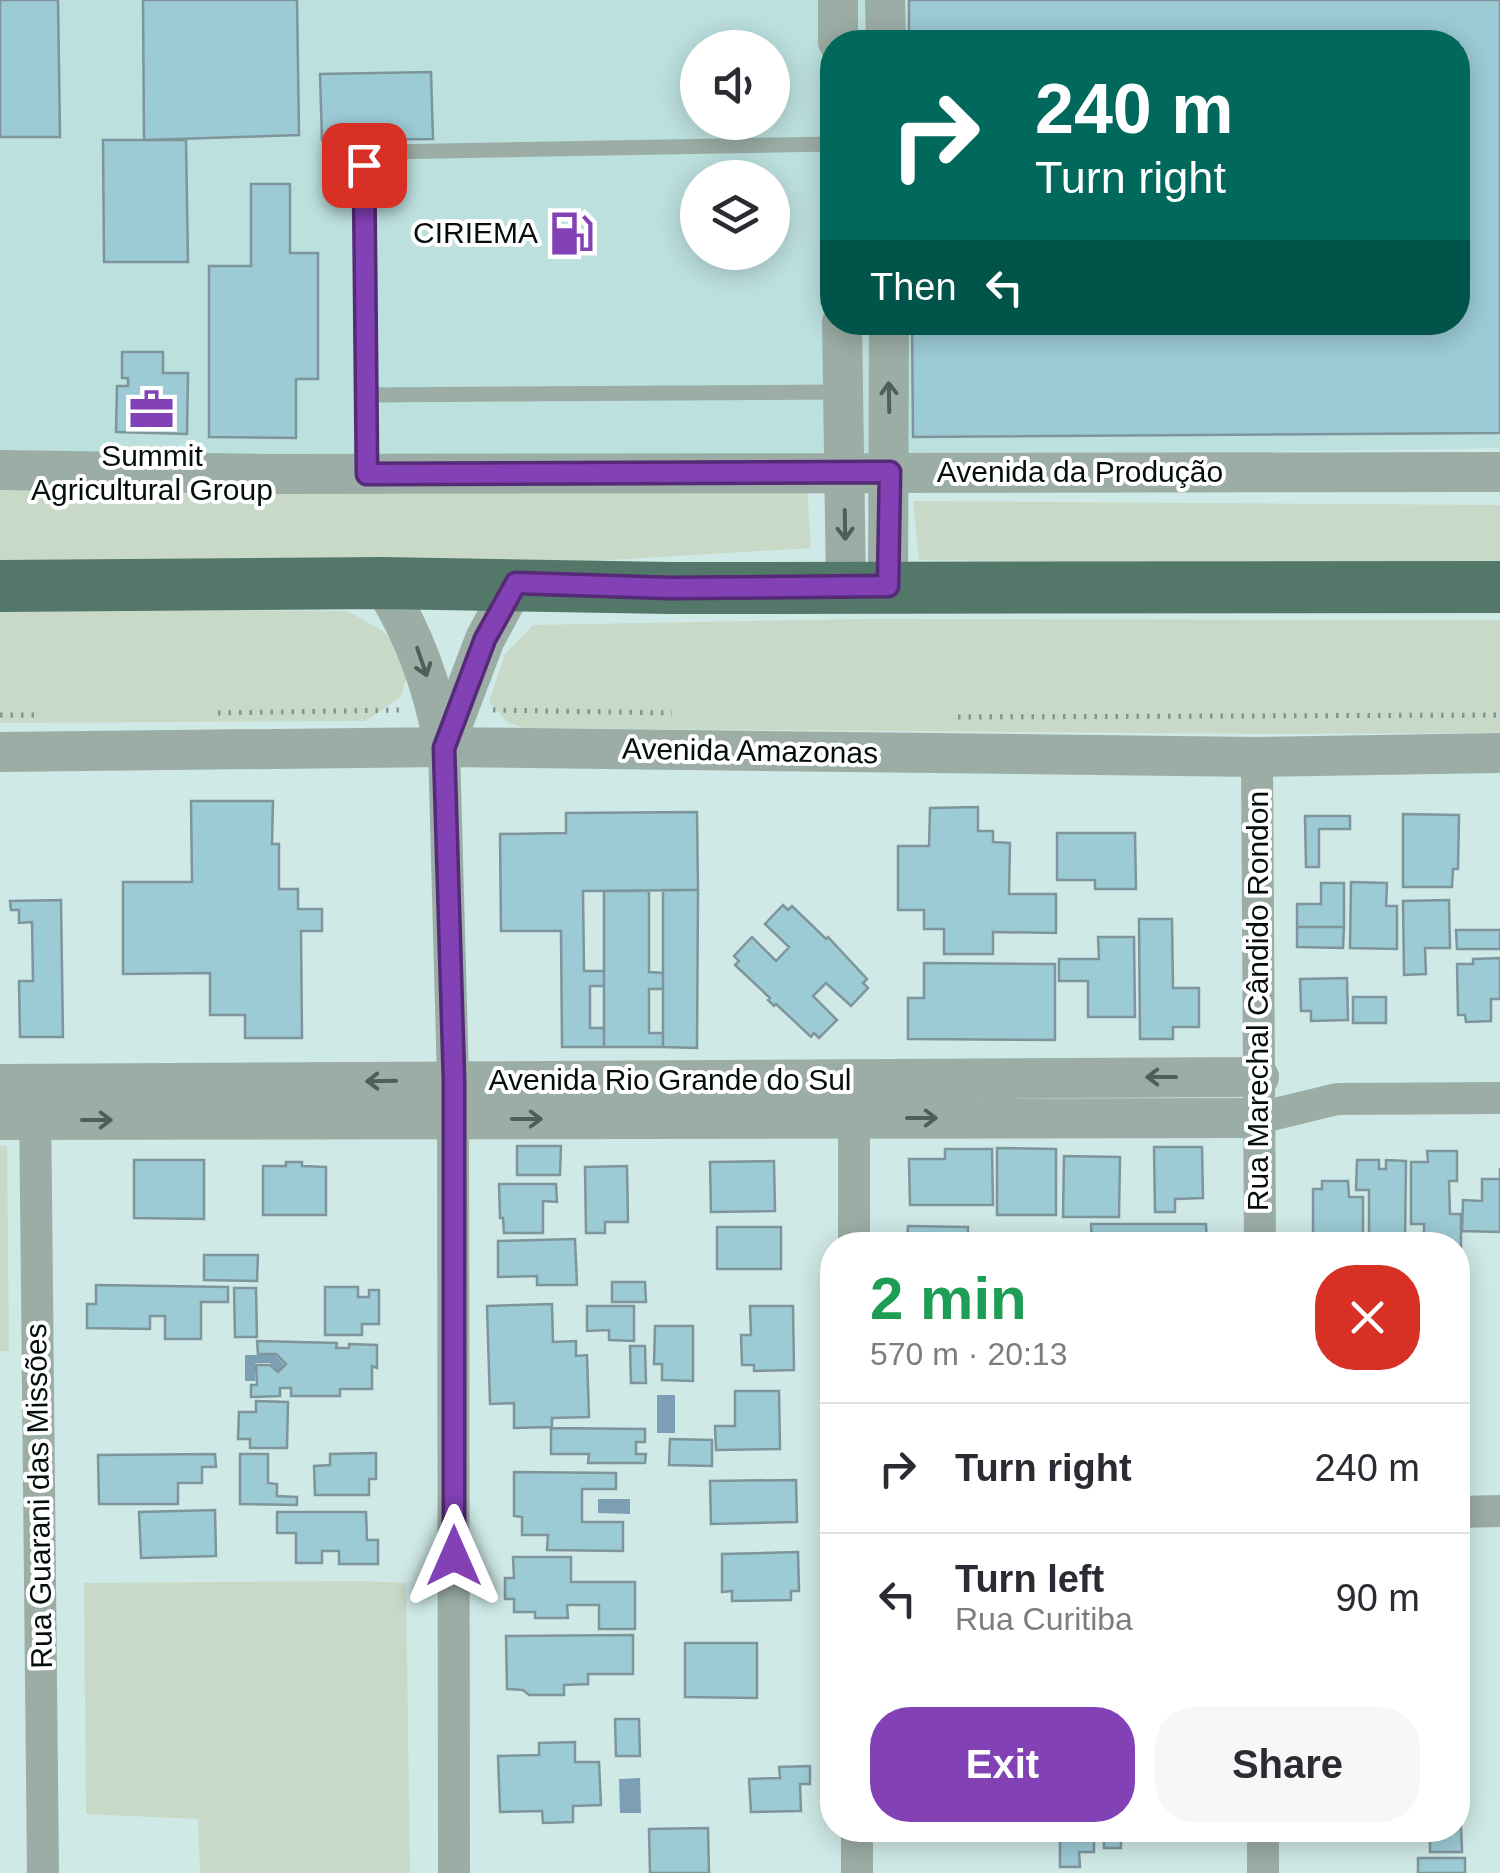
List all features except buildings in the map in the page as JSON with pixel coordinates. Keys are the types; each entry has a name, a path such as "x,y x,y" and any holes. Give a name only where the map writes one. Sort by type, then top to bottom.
{"highway":[{"path":"0,586 516,583 670,588 1500,587"}],"street":[{"path":"838,0 838,30"},
{"path":"885,0 886,30"},
{"path":"842,335 844,473 867,586"},
{"path":"867,586 890,472 888,335"},
{"name":"Avenida da Produção","path":"0,470 367,474 1500,472"},
{"path":"382,583 406,620 446,722 454,1100 454,1873"},
{"path":"446,722 516,583"},
{"name":"Avenida Amazonas","path":"0,752 446,722 1257,756 1500,754"},
{"name":"Rua Marechal Cândido Rondon","path":"1257,756 1260,1232"},
{"name":"Avenida Rio Grande do Sul","path":"854,1099 1258,1077 1337,1098"},
{"name":"Avenida Rio Grande do Sul","path":"18,1102 854,1099 1259,1118 1337,1098 1500,1098"},
{"path":"854,1099 854,1232"},
{"name":"Rua Guarani das Missões","path":"18,1102 43,1873"},
{"path":"1470,1512 1500,1511"},
{"path":"857,1842 857,1873"},
{"path":"1263,1842 1263,1873"}],"lane":[{"path":"367,474 364,165 384,152 820,144"},
{"path":"364,395 844,392"}],"path":[{"path":"218,713 446,722 672,714"},
{"path":"0,716 39,715"},
{"path":"948,717 1500,715"}],"shaded area":[{"path":"0,0 1500,0 1500,448 825,459 274,454 0,457"},
{"path":"245,1355 275,1355 284,1364 278,1371 270,1363 255,1363 255,1381 245,1381"},
{"path":"657,1395 675,1395 675,1433 657,1433"},
{"path":"598,1499 630,1499 630,1514 598,1513"},
{"path":"640,1778 641,1813 620,1813 619,1779"}],"green space":[{"path":"0,483 807,488 811,548 510,566 0,565"},
{"path":"913,501 1500,505 1500,568 919,560"},
{"path":"0,609 348,611 384,632 404,657 406,679 401,697 365,721 0,723"},
{"path":"866,619 1500,620 1500,733 525,728 508,723 489,702 505,654 533,625"},
{"path":"0,1146 7,1146 9,1351 0,1351"},
{"path":"84,1583 406,1583 410,1873 200,1873 198,1819 86,1814"}],"place":[{"name":"CIRIEMA","path":"571,233"},
{"name":"Summit Agricultural Group","path":"152,409"}],"route":[{"path":"364,165 367,474 890,472 888,586 670,588 516,583 468,678 444,748 454,1080 454,1556"}]}
